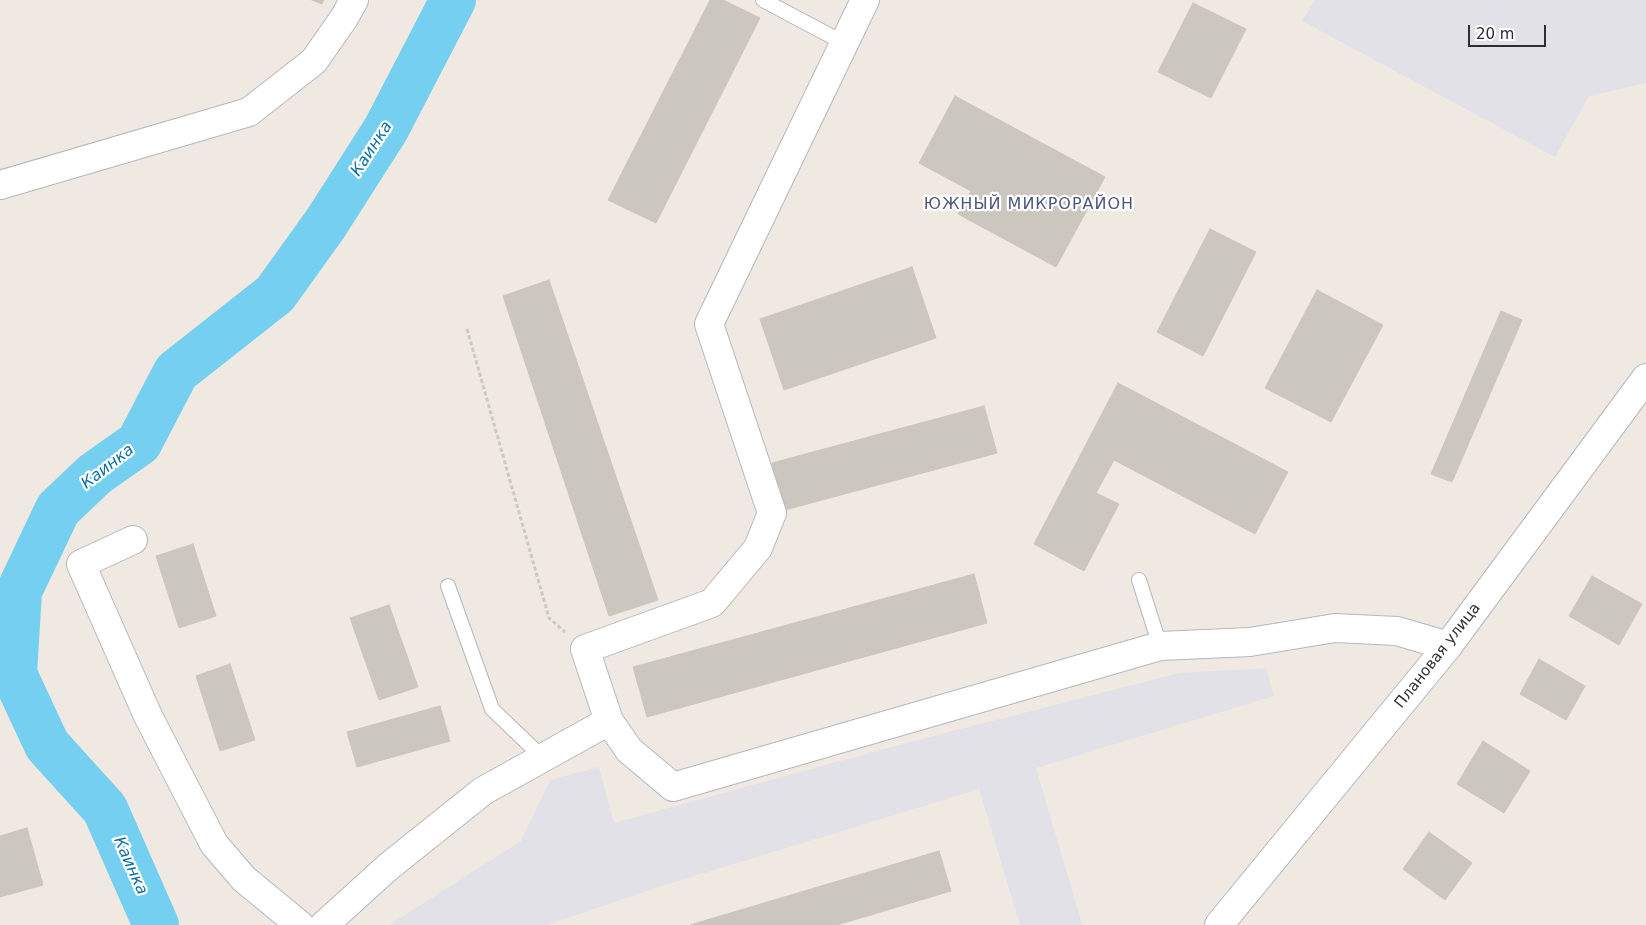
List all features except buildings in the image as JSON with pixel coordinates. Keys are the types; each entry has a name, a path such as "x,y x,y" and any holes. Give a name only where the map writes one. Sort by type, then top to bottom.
{"street":[{"path":"0,185 249,112 314,61 344,18 354,0"},
{"path":"865,0 709,324 772,513 758,548 712,603 584,649 609,721 629,750 673,787 1160,646 1250,642 1335,628 1397,630 1448,646"},
{"name":"Плановая улица","path":"1218,925 1448,646 1646,378"},
{"path":"133,540 81,564 148,716 214,844 244,879 300,925"},
{"path":"324,925 388,867 483,791 609,721"}],"lane":[{"path":"763,0 844,43"},
{"path":"1139,580 1160,646"},
{"path":"448,586 492,709 543,758"}],"path":[{"path":"467,329 549,618 584,649"}],"shaded area":[{"path":"1315,0 1646,0 1646,83 1589,96 1555,157 1302,21"},
{"path":"1266,668 1274,696 1036,768 1082,924 1079,925 1020,925 979,789 662,886 547,925 389,925 521,841 550,780 599,767 614,823 895,746 1179,673"}],"waterway":[{"name":"Каинка","path":"156,925 105,809 47,745 14,674 19,591 58,509 95,474 139,443 176,372 275,294 326,223 386,129 453,0"}],"district":[{"name":"ЮЖНЫЙ МИКРОРАЙОН","path":"1029,205"}]}
